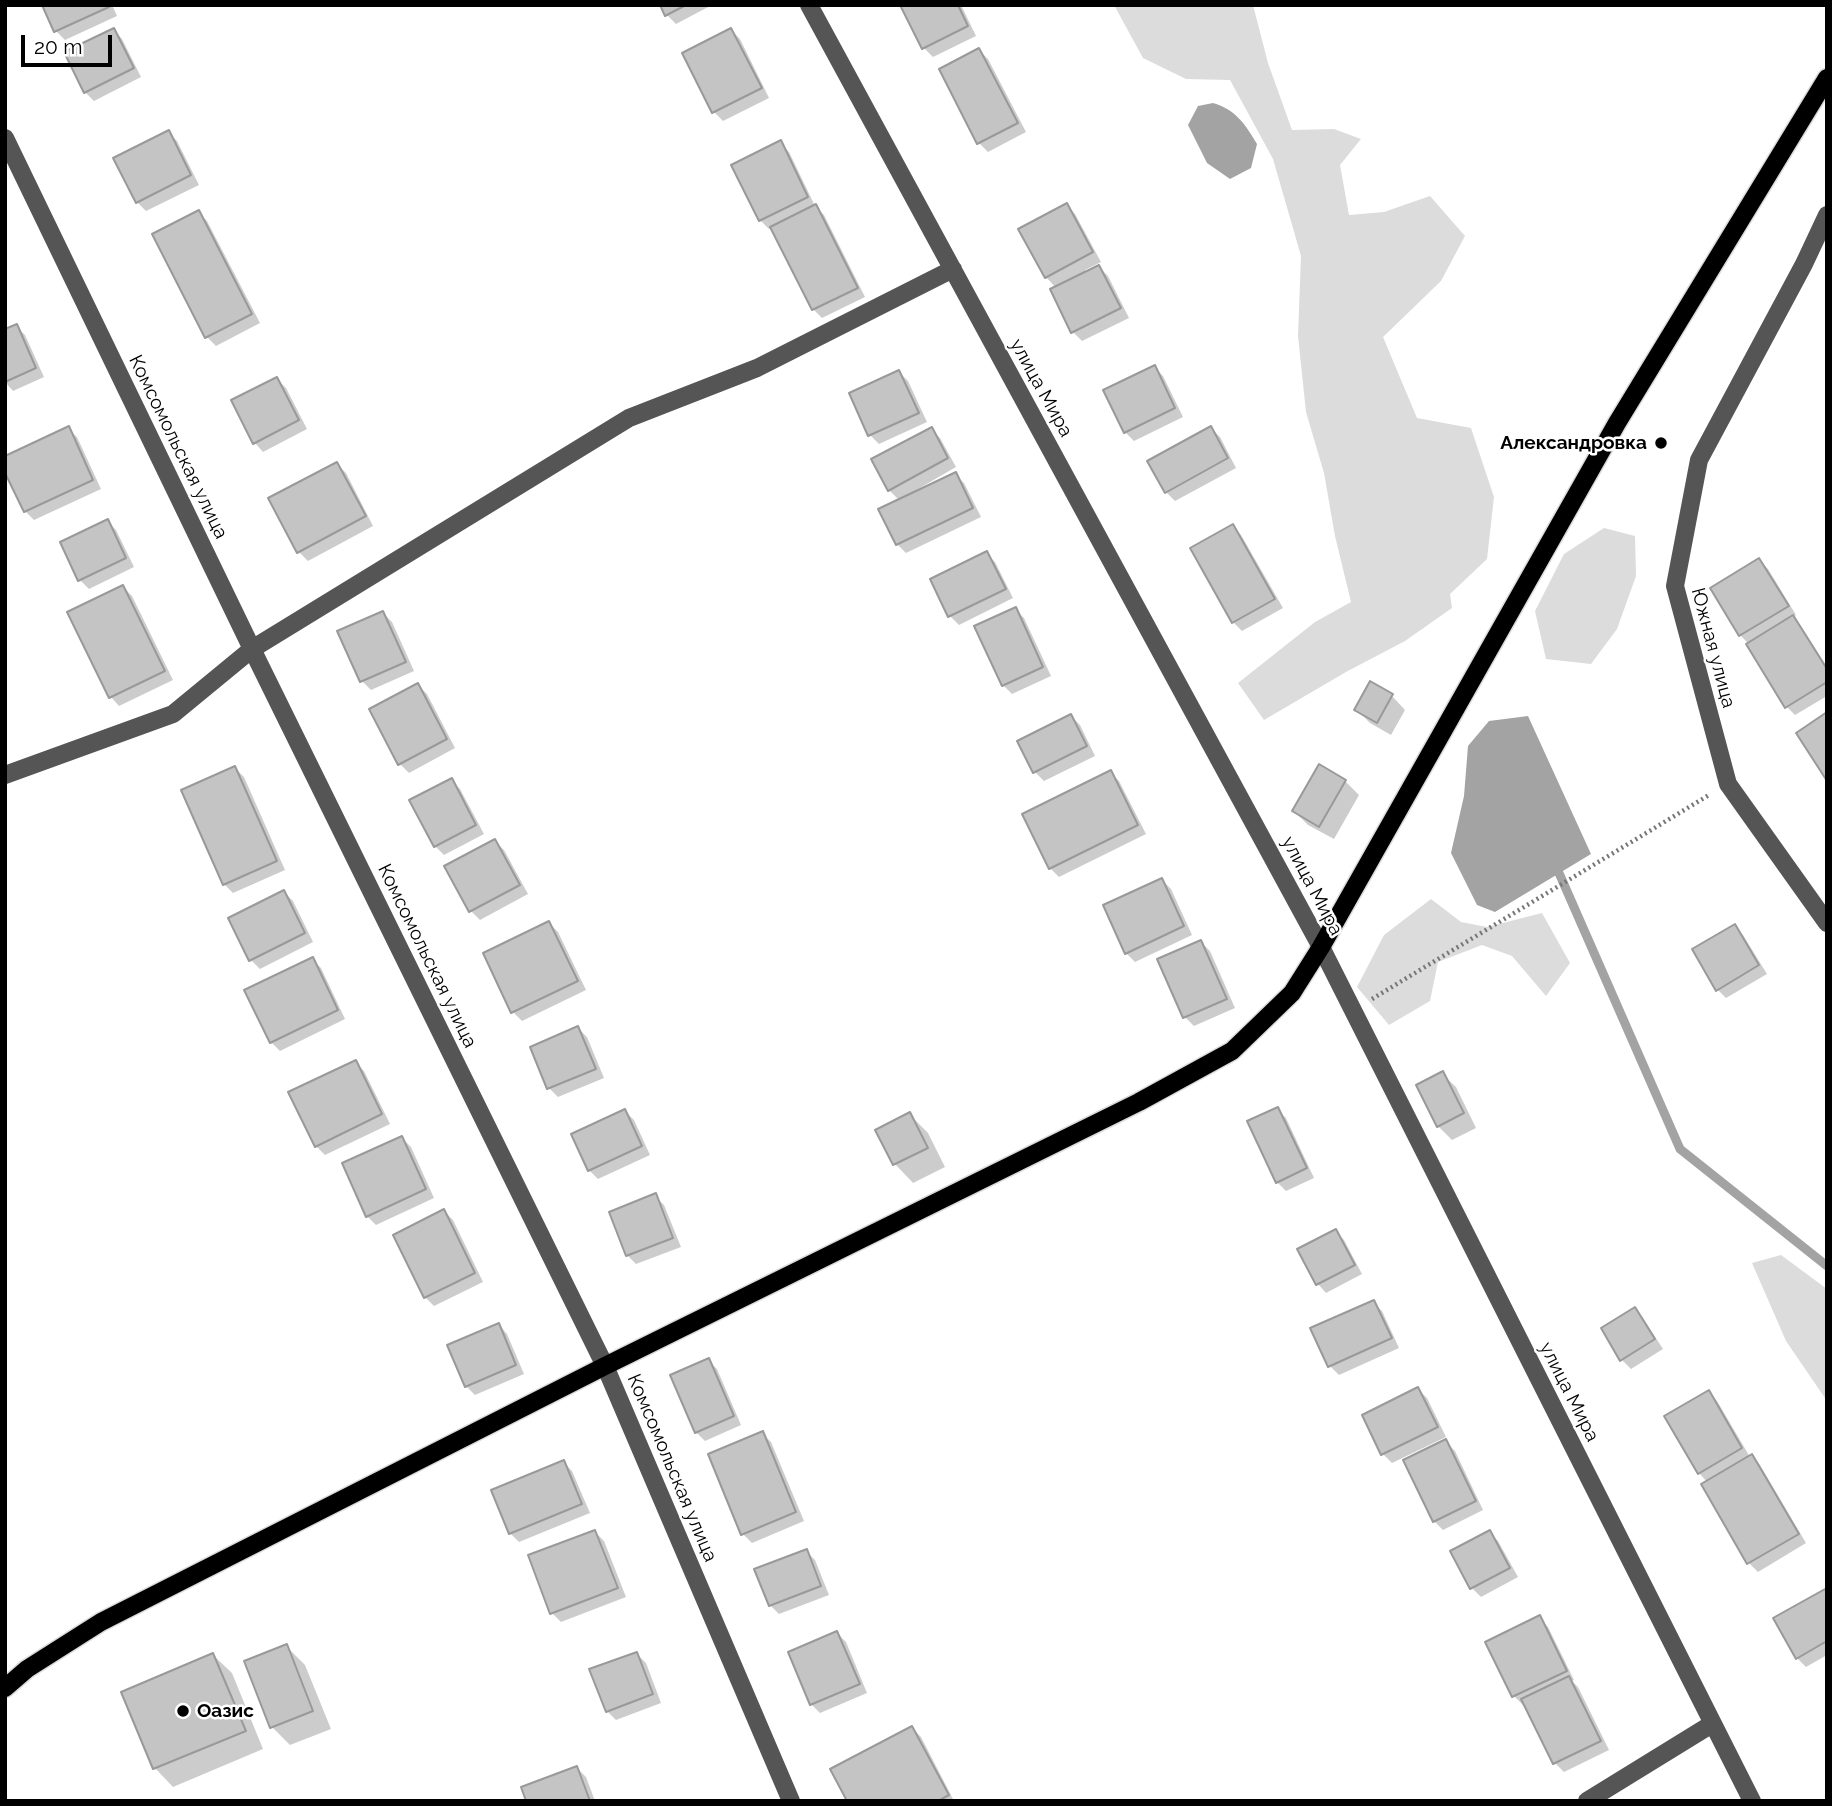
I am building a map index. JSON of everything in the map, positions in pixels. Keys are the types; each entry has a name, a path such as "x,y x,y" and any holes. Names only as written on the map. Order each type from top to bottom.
{"main road":[{"path":"5,1688 27,1669 101,1622 606,1366 1139,1102 1232,1051 1292,993 1321,947 1617,423 1827,78"}],"street":[{"name":"улица Мира","path":"809,5 1321,947 1752,1801"},
{"name":"Комсомольская улица","path":"5,138 252,649 606,1366 791,1801"},
{"name":"Южная улица","path":"1827,215 1804,264 1699,460 1675,586 1728,784 1827,923"},
{"path":"5,775 173,714 252,649 629,418 757,368 953,269"},
{"path":"1587,1801 1712,1724"}],"path":[{"path":"1354,1011 1728,784"}],"shaded area":[{"path":"1114,5 1253,5 1268,63 1292,130 1334,129 1361,139 1340,165 1349,215 1384,212 1430,196 1465,236 1441,281 1383,337 1417,418 1471,428 1494,497 1487,559 1450,594 1452,608 1405,641 1264,720 1238,683 1315,622 1351,602 1335,536 1324,473 1306,412 1298,336 1301,256 1273,159 1230,80 1186,79 1143,58"},
{"path":"1213,103 1228,109 1239,119 1257,144 1251,168 1230,179 1207,163 1188,125 1198,106"},
{"path":"1604,528 1635,536 1636,576 1617,629 1591,664 1546,659 1535,611 1564,554"},
{"path":"1528,716 1591,854 1495,912 1477,905 1451,853 1464,796 1468,746 1489,721"},
{"path":"1431,899 1461,922 1487,927 1542,913 1570,963 1546,996 1512,956 1482,945 1438,962 1430,1001 1389,1025 1357,987 1384,935"},
{"path":"1781,1255 1827,1289 1827,1401 1786,1341 1752,1263"}],"building":[{"path":"42,5 108,5 109,7 54,32"},
{"path":"660,5 686,5 665,16"},
{"path":"900,5 958,5 968,26 922,49"},
{"path":"114,28 134,68 84,93 64,52"},
{"path":"731,28 762,88 712,113 682,53"},
{"path":"979,48 1018,123 977,144 939,69"},
{"path":"169,130 191,175 136,203 113,158"},
{"path":"781,140 808,197 759,221 731,165"},
{"path":"1067,203 1093,252 1045,278 1018,229"},
{"path":"816,204 858,288 812,310 770,227"},
{"path":"199,210 252,314 205,338 152,234"},
{"path":"1099,265 1121,308 1071,333 1050,289"},
{"path":"17,324 36,368 5,382 5,329"},
{"path":"1155,365 1175,408 1124,433 1103,390"},
{"path":"899,370 919,413 868,436 849,393"},
{"path":"277,377 299,420 253,444 231,400"},
{"path":"69,426 93,480 24,512 5,473 5,456"},
{"path":"1211,426 1228,458 1165,493 1147,461"},
{"path":"932,427 948,458 888,491 871,459"},
{"path":"337,462 366,516 297,553 268,498"},
{"path":"956,472 973,508 896,545 878,509"},
{"path":"108,519 126,558 78,581 60,542"},
{"path":"1233,524 1275,599 1232,623 1190,548"},
{"path":"987,551 1006,589 948,617 930,579"},
{"path":"1759,558 1789,606 1739,636 1710,588"},
{"path":"123,585 165,671 109,698 67,612"},
{"path":"1016,607 1043,667 1002,686 974,626"},
{"path":"383,611 406,662 360,682 337,631"},
{"path":"1793,615 1827,669 1827,682 1785,708 1746,644"},
{"path":"1370,681 1393,694 1377,723 1354,710"},
{"path":"418,683 447,739 398,765 369,709"},
{"path":"1827,712 1827,781 1796,733"},
{"path":"1071,714 1087,746 1033,773 1017,741"},
{"path":"1319,764 1346,780 1319,827 1292,811"},
{"path":"235,766 277,861 223,885 181,790"},
{"path":"1111,770 1138,825 1049,869 1022,814"},
{"path":"452,778 476,825 434,847 409,800"},
{"path":"495,839 520,885 469,912 444,866"},
{"path":"1162,878 1184,926 1125,954 1103,905"},
{"path":"284,890 305,933 249,961 228,918"},
{"path":"549,921 578,981 511,1013 483,953"},
{"path":"1735,924 1759,965 1716,991 1692,949"},
{"path":"1201,940 1227,999 1183,1018 1157,959"},
{"path":"313,957 338,1010 270,1043 244,990"},
{"path":"578,1026 596,1069 547,1089 530,1047"},
{"path":"356,1060 382,1114 315,1147 288,1092"},
{"path":"1443,1071 1464,1113 1437,1127 1416,1085"},
{"path":"1278,1107 1307,1168 1276,1183 1247,1121"},
{"path":"625,1109 642,1146 588,1171 571,1134"},
{"path":"910,1112 928,1148 893,1165 875,1130"},
{"path":"402,1136 426,1189 366,1217 342,1163"},
{"path":"656,1193 673,1238 626,1256 609,1212"},
{"path":"444,1209 475,1273 424,1298 393,1235"},
{"path":"1336,1229 1355,1265 1316,1285 1297,1249"},
{"path":"1374,1300 1392,1338 1328,1367 1310,1328"},
{"path":"1635,1307 1655,1339 1620,1361 1601,1328"},
{"path":"499,1323 516,1365 465,1387 447,1345"},
{"path":"709,1358 734,1416 695,1433 670,1375"},
{"path":"1418,1387 1438,1427 1381,1455 1362,1415"},
{"path":"1709,1390 1742,1448 1698,1474 1664,1416"},
{"path":"763,1431 796,1512 741,1535 708,1454"},
{"path":"1446,1439 1476,1501 1433,1522 1403,1460"},
{"path":"1752,1454 1799,1534 1747,1564 1701,1484"},
{"path":"564,1460 582,1504 509,1534 491,1490"},
{"path":"595,1530 618,1588 550,1614 528,1555"},
{"path":"1490,1530 1510,1568 1470,1589 1450,1551"},
{"path":"807,1549 821,1586 769,1606 754,1569"},
{"path":"1825,1589 1827,1641 1796,1659 1773,1618"},
{"path":"1540,1615 1567,1671 1512,1697 1485,1642"},
{"path":"837,1631 860,1684 810,1705 788,1652"},
{"path":"287,1644 313,1711 270,1728 244,1661"},
{"path":"637,1652 653,1694 606,1712 589,1669"},
{"name":"Оазис","path":"213,1653 246,1731 153,1769 121,1692"},
{"path":"1569,1676 1601,1741 1553,1764 1521,1699"},
{"path":"912,1726 949,1795 938,1801 847,1801 830,1769"},
{"path":"577,1766 590,1801 526,1801 521,1787"}],"waterway":[{"path":"1559,873 1680,1149 1827,1266"}],"place":[{"name":"Александровка","path":"1661,443"},
{"name":"Оазис","path":"183,1711"}]}
